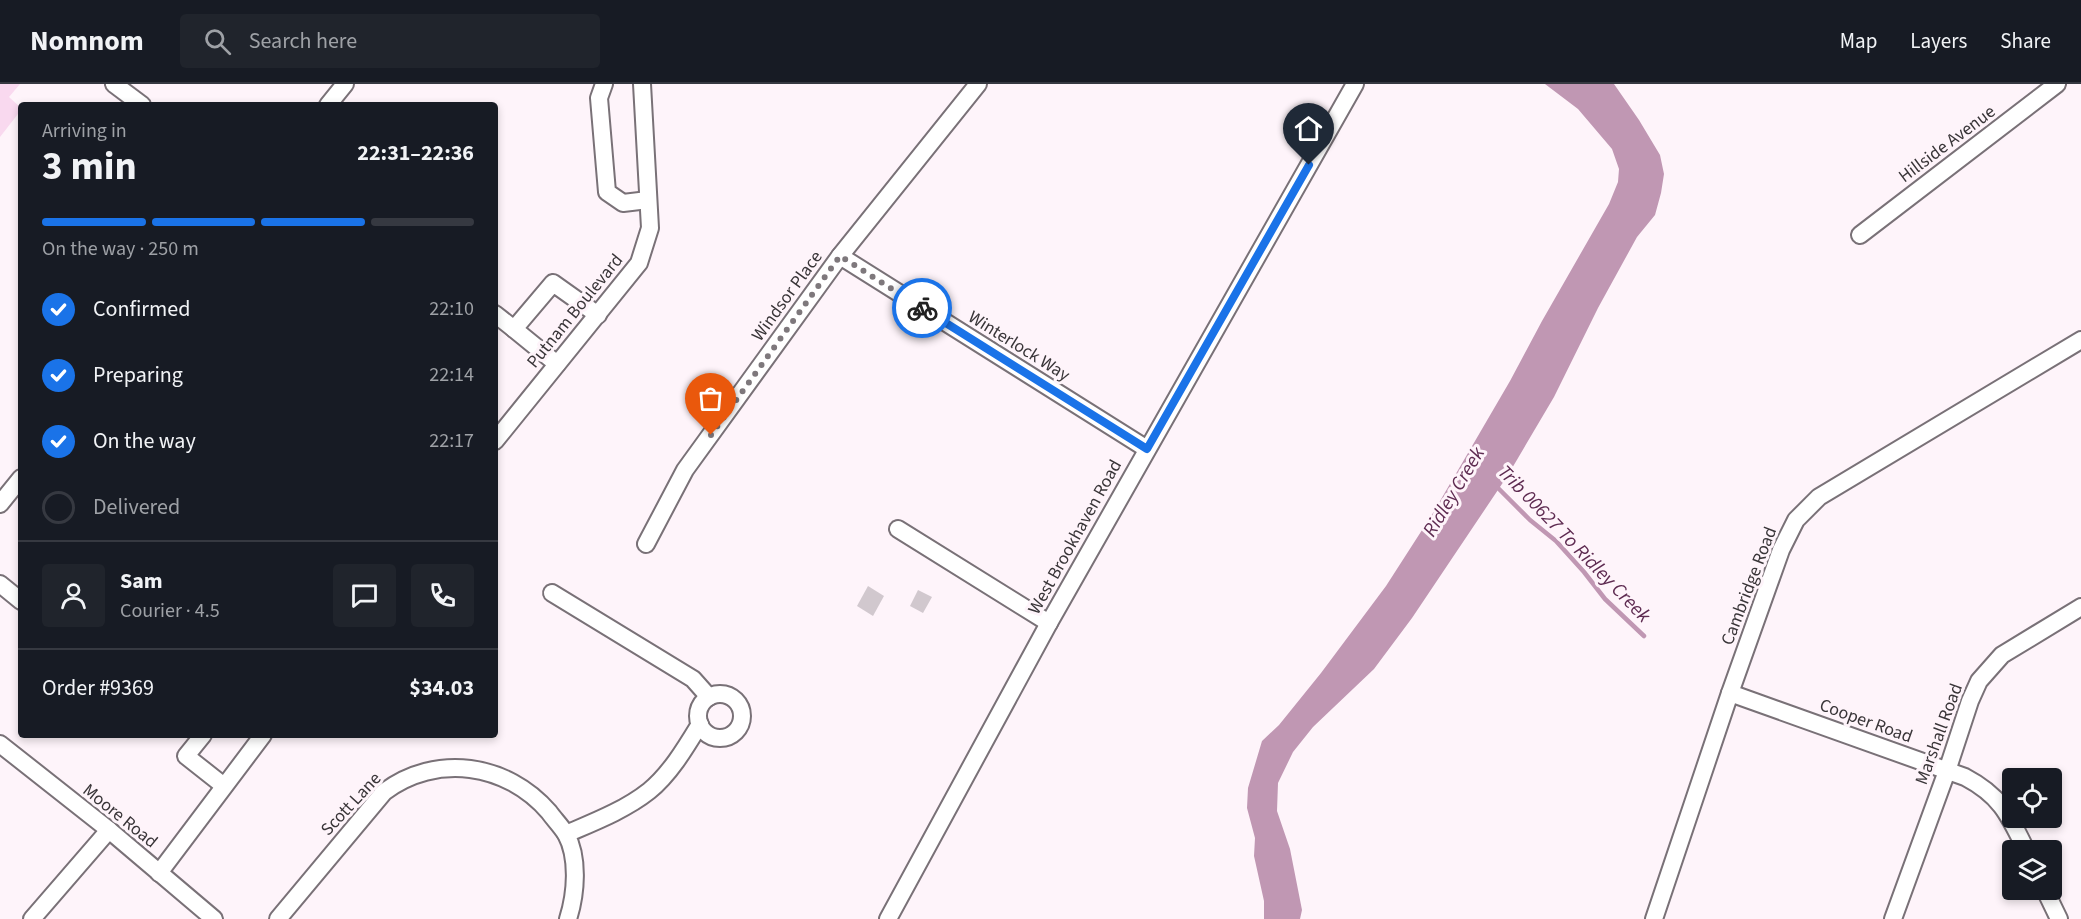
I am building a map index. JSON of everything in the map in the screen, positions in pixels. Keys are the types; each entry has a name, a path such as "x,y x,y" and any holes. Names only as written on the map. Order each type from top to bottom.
{"street":[{"path":"114,84 138,102"},
{"path":"330,102 345,84"},
{"path":"604,84 599,98 607,192 623,203 648,200"},
{"name":"Putnam Boulevard","path":"498,437 639,263 650,228 642,84"},
{"name":"Windsor Place","path":"646,544 685,471 840,256 978,84"},
{"name":"West Brookhaven Road","path":"888,919 1049,623 1355,84"},
{"name":"Hillside Avenue","path":"1860,235 2057,84"},
{"name":"Winterlock Way","path":"840,256 1147,449"},
{"path":"514,329 553,283 598,315"},
{"path":"498,316 557,364"},
{"name":"Cambridge Road","path":"1654,919 1730,693 1781,550 1796,520 1819,497 2081,340"},
{"path":"3,495 18,481"},
{"path":"898,529 1049,623"},
{"path":"0,584 18,599"},
{"path":"552,593 693,680 709,697"},
{"name":"Marshall Road","path":"1893,919 1979,681 2002,655 2081,607"},
{"name":"Cooper Road","path":"1730,693 1973,781 2004,807 2021,840"},
{"path":"720,694 734,698 741,709 741,723 733,734 718,737 704,731 700,724 699,709 709,697 720,694"},
{"path":"568,919 575,872 566,834 609,816 650,790 665,774 700,724"},
{"path":"201,738 186,756 224,786"},
{"path":"159,873 261,738"},
{"name":"Moore Road","path":"0,744 109,830 214,919"},
{"name":"Scott Lane","path":"278,919 384,792 396,783 424,772 441,768 468,768 508,779 532,795 566,834"},
{"path":"33,919 109,830"},
{"path":"2050,900 2059,919"}],"shaded area":[{"path":"0,84 20,84 9,97 18,105 18,114 0,137"}],"water":[{"name":"Ridley Creek","path":"1545,84 1614,84 1660,155 1664,174 1655,215 1637,237 1598,308 1554,397 1508,475 1412,618 1374,669 1313,727 1293,752 1278,783 1277,811 1290,849 1302,910 1300,919 1264,919 1264,901 1254,856 1255,838 1247,808 1248,788 1262,741 1279,725 1321,673 1386,586 1433,513 1609,204 1618,182 1619,169 1612,149 1578,109"}],"building":[{"path":"868,586 884,596 873,616 857,606"},
{"path":"918,590 932,597 923,613 910,606"}],"waterway":[{"name":"Trib 00627 To Ridley Creek","path":"1495,485 1530,520 1556,541 1605,599 1644,636"}],"way so far":[{"path":"711,435 840,256 922,308"}],"route":[{"path":"922,308 1147,449 1309,165"}]}
